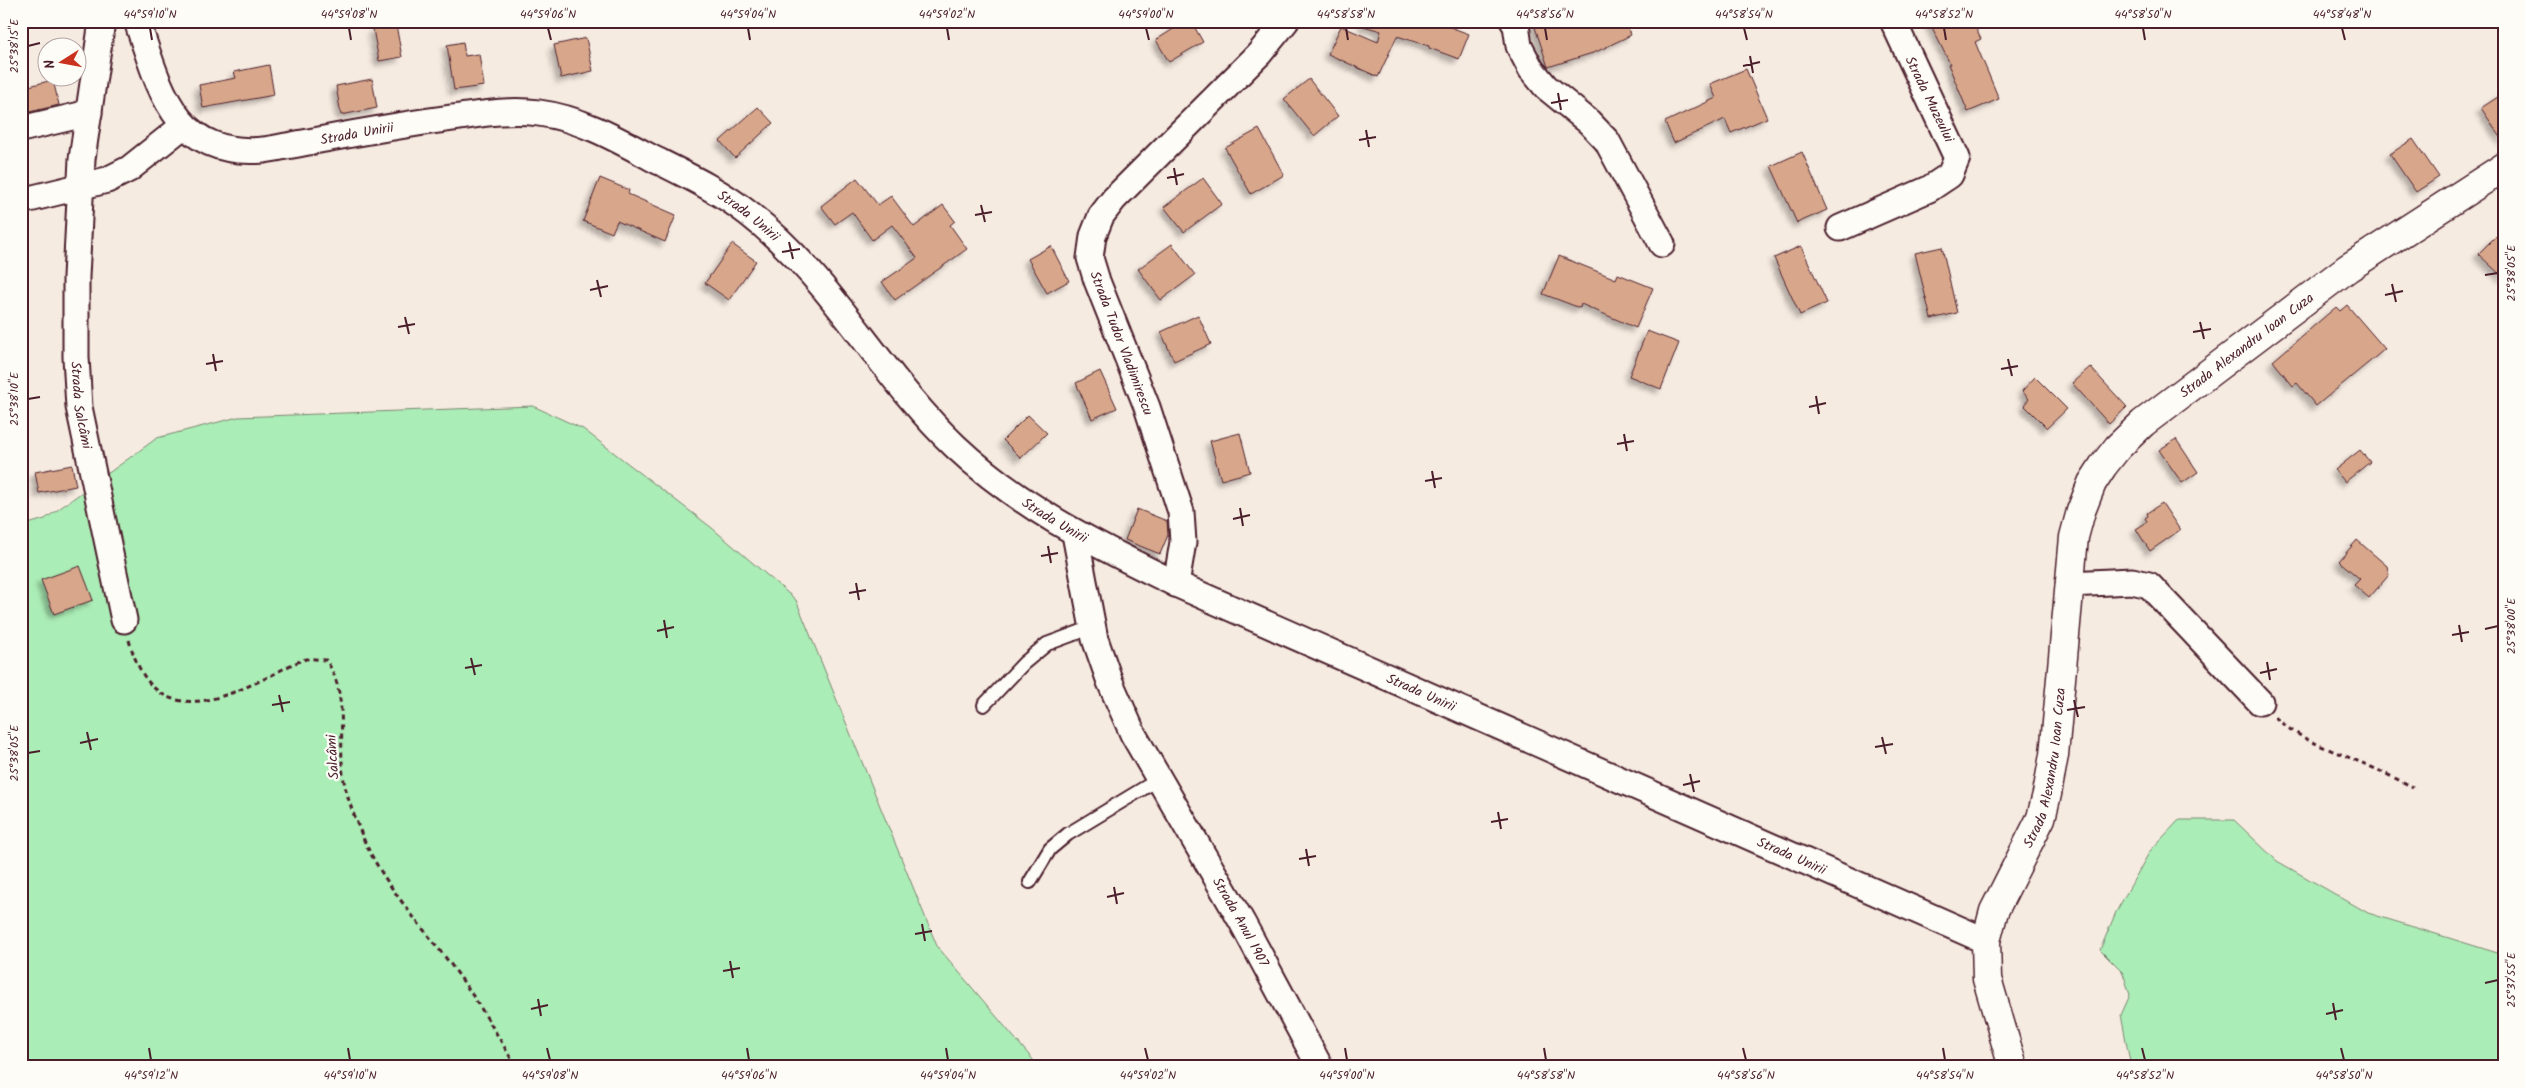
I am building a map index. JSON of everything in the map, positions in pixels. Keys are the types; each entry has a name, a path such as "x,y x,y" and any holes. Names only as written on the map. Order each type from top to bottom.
{"main road":[{"name":"Strada Alexandru Ioan Cuza","path":"1986,941 1994,912 2041,818 2047,794 2054,755 2074,537 2092,483 2118,447 2143,423 2348,268 2504,167"},
{"path":"1986,941 1987,979 2013,1067"}],"street":[{"name":"Strada Salcâmi","path":"102,21 81,188 76,339 78,407 124,620"},
{"name":"Strada Unirii","path":"137,21 159,89 183,126 196,136 219,148 242,152 420,122 504,111 539,113 595,128 720,192 751,215 783,243 817,280 922,412 955,445 991,478 1034,509 1075,534 1176,584 1986,941"},
{"name":"Strada Tudor Vladimirescu","path":"1176,584 1183,542 1181,512 1147,407 1097,282 1090,258 1093,236 1101,216 1114,198 1259,54 1286,21"},
{"path":"1513,21 1519,46 1531,70 1546,87 1589,122 1607,141 1662,244"},
{"name":"Strada Muzeului","path":"1840,228 1929,189 1950,175 1957,158 1893,21"},
{"path":"21,129 89,113"},
{"path":"21,201 108,180 130,169 183,126"},
{"name":"Strada Anul 1907","path":"1075,534 1093,627 1110,682 1133,734 1242,922 1320,1067"},
{"path":"2069,584 2132,581 2149,585 2260,702"}],"lane":[{"path":"984,704 1024,663 1047,644 1093,627"},
{"path":"1030,882 1050,849 1068,834 1159,779"}],"path":[{"name":"Salcâmi","path":"124,620 133,656 146,682 166,698 187,702 223,696 305,659 326,660 333,670 338,688 345,786 365,841 416,921 459,976 516,1067"},
{"path":"2260,702 2287,728 2304,739 2380,771 2413,788"}],"green space":[{"path":"533,406 583,429 712,528 796,600 937,946 1039,1067 21,1067 21,526 45,519 157,438 238,417"},
{"path":"2179,820 2234,820 2277,861 2368,913 2504,955 2504,1067 2131,1067 2121,1015 2130,995 2123,973 2100,950 2116,912 2150,851"}],"building":[{"path":"1186,21 1191,21 1203,42 1169,62 1156,40"},
{"path":"1364,21 1434,21 1469,34 1459,59 1429,48 1429,46 1397,36 1378,77 1328,54 1341,26 1378,42 1381,31 1363,26"},
{"path":"1533,21 1624,21 1631,35 1596,52 1548,67"},
{"path":"1929,21 1972,21 1981,39 1975,42 1999,99 1968,112 1948,64 1950,64"},
{"path":"396,25 402,57 379,61 373,29"},
{"path":"586,38 593,71 561,78 554,45"},
{"path":"463,42 465,56 479,54 484,86 454,90 447,45"},
{"path":"269,65 274,95 203,108 199,85 236,78 234,72"},
{"path":"1746,69 1767,118 1731,133 1725,119 1674,143 1665,122 1716,98 1710,84"},
{"path":"372,79 377,108 341,115 336,86"},
{"path":"1309,79 1338,116 1314,136 1284,99"},
{"path":"38,84 38,88 55,88 59,105 21,114 21,88"},
{"path":"2504,93 2504,142 2481,108"},
{"path":"758,107 773,123 735,158 720,141"},
{"path":"1259,129 1284,175 1251,194 1225,148"},
{"path":"2413,139 2439,177 2416,192 2390,154"},
{"path":"1802,152 1827,210 1797,223 1771,166"},
{"path":"600,178 629,190 628,194 676,215 665,242 617,221 612,233 583,221"},
{"path":"857,178 878,205 891,196 914,227 943,205 955,221 950,225 967,249 895,300 882,282 917,258 892,225 872,240 852,212 835,224 821,206"},
{"path":"1203,178 1222,204 1184,232 1164,207"},
{"path":"2495,237 2504,245 2504,278 2478,254"},
{"path":"732,244 756,261 729,300 705,283"},
{"path":"1172,244 1195,275 1161,300 1138,269"},
{"path":"1051,246 1069,281 1047,293 1028,259"},
{"path":"1801,246 1827,303 1800,315 1774,258"},
{"path":"1942,247 1957,313 1931,319 1915,253"},
{"path":"1559,256 1616,279 1618,274 1653,288 1636,328 1581,304 1580,308 1543,294"},
{"path":"2347,305 2385,349 2316,406 2297,383 2293,386 2273,361 2336,307 2340,311"},
{"path":"1198,315 1211,344 1174,361 1161,332"},
{"path":"1647,331 1679,343 1661,389 1629,376"},
{"path":"2090,367 2127,407 2109,424 2072,383"},
{"path":"1100,371 1117,408 1092,419 1076,383"},
{"path":"2035,377 2067,409 2047,428 2024,405 2029,399 2022,391"},
{"path":"1028,415 1047,433 1021,458 1003,440"},
{"path":"1240,433 1250,472 1221,480 1210,441"},
{"path":"2176,439 2198,472 2182,483 2159,450"},
{"path":"2360,450 2370,462 2345,482 2335,470"},
{"path":"72,465 76,486 39,493 35,472"},
{"path":"2162,503 2180,530 2150,551 2136,529 2147,522 2145,518 2148,516 2147,513"},
{"path":"1137,509 1167,521 1168,535 1160,554 1125,540"},
{"path":"2357,540 2387,566 2389,575 2369,598 2354,585 2360,579 2339,561"},
{"path":"80,566 93,600 54,614 41,580"}]}
